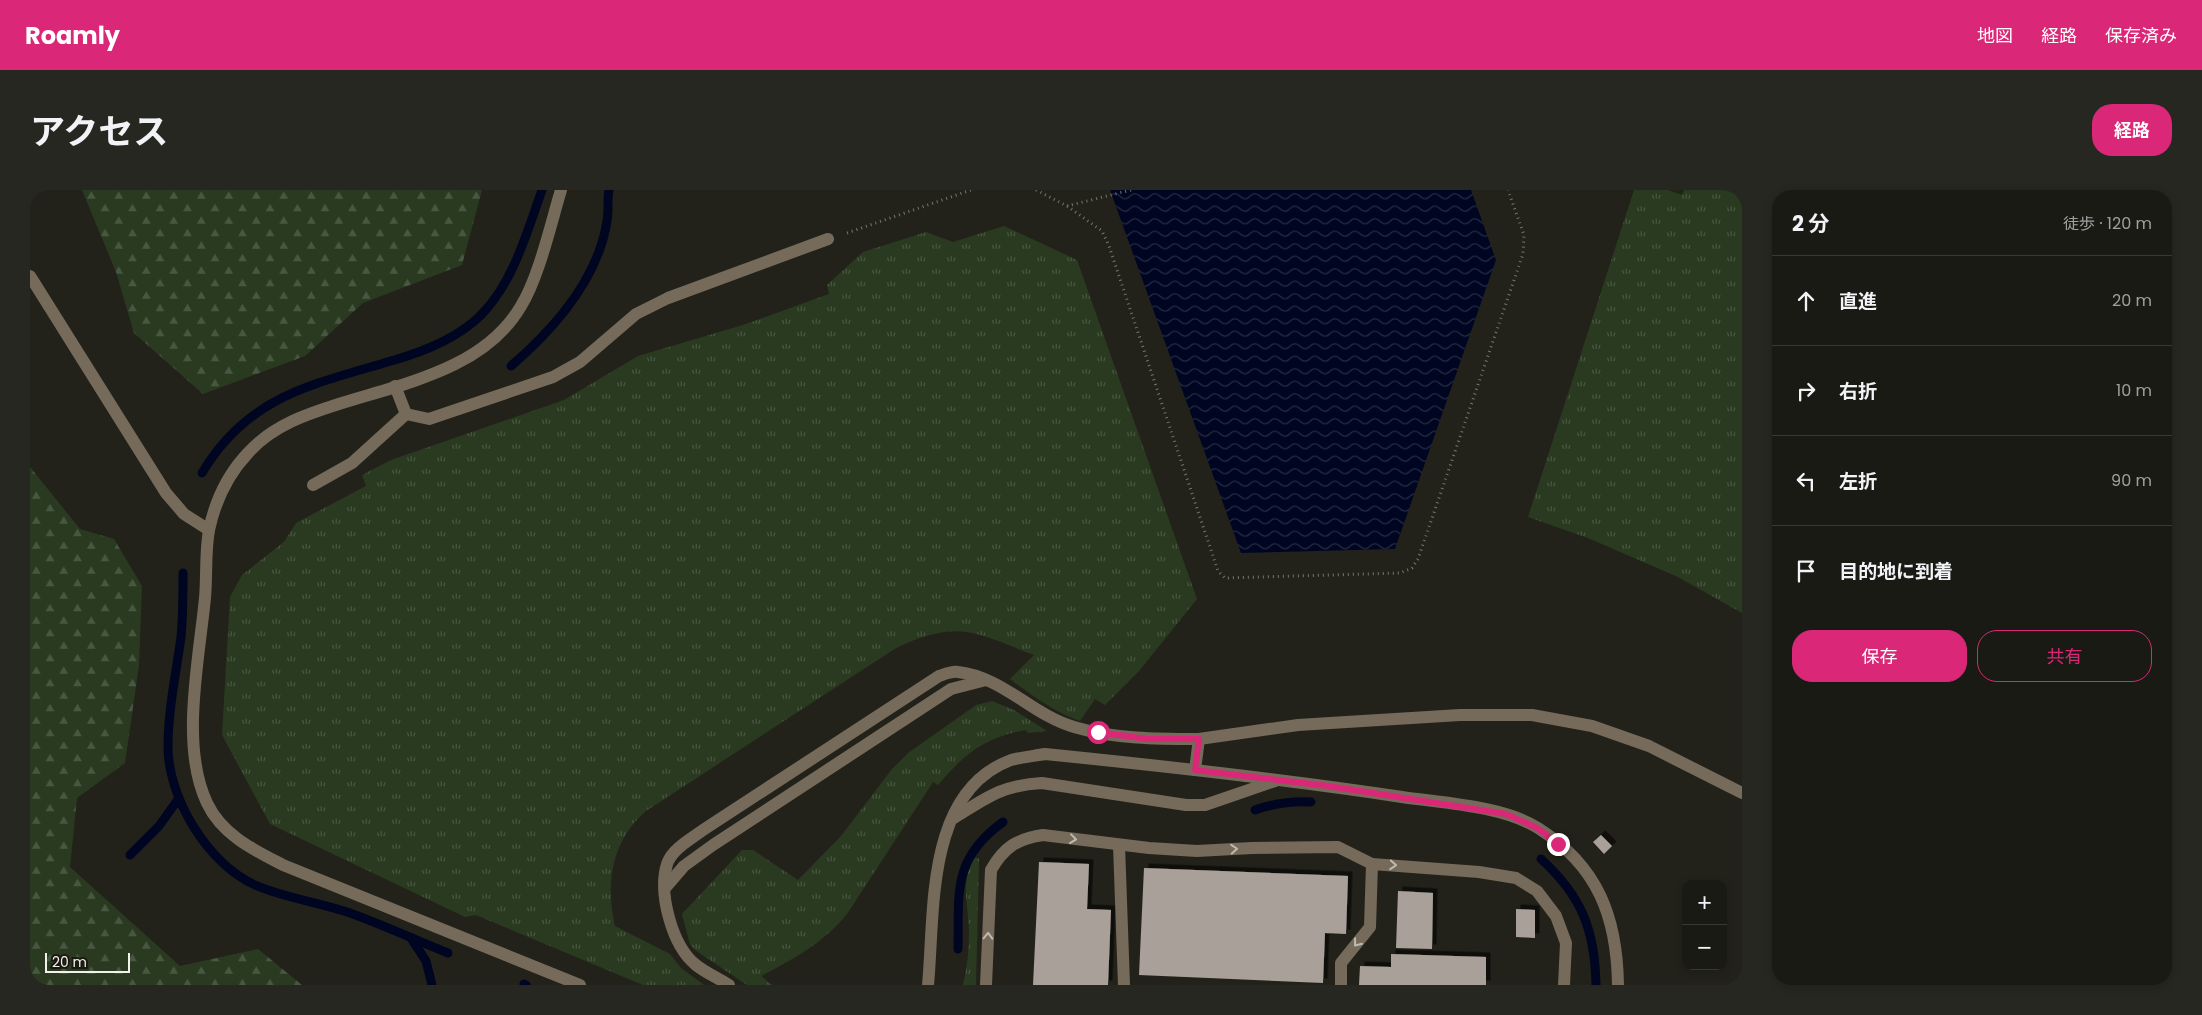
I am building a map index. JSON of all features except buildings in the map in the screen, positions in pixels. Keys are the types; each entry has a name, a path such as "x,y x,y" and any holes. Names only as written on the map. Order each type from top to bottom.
{"street":[{"path":"561,190 535,273 522,306 497,336 467,358 432,374 297,418 268,434 248,453 232,473 220,496 209,530 192,740 198,780 208,806 223,827 249,847 283,865 580,985"},
{"path":"406,414 429,419 553,377 580,362 636,314 668,298 828,239"},
{"path":"30,276 166,493 184,514 209,530"},
{"path":"395,386 406,414"},
{"path":"313,485 352,463 406,414"},
{"path":"729,985 696,964 684,952 670,922 665,888 667,864 679,848 890,706 939,676 956,672 987,680 1001,686 1052,718 1074,728 1147,739 1199,739 1298,725 1460,715 1532,715 1592,726 1649,746 1742,793"},
{"path":"665,888 684,866 713,845 900,721 951,689 987,680"},
{"path":"1195,770 1199,739"},
{"path":"928,985 936,870 943,841 952,820 969,790 986,774 1011,760 1045,754 1328,786 1506,814 1537,828 1582,866 1600,892 1612,924 1617,955 1618,985"},
{"path":"952,820 992,795 1019,784 1042,783 1186,806 1205,805 1277,780"},
{"path":"986,985 991,870 1000,855 1013,844 1028,837 1043,835 1119,845 1197,851 1338,847 1372,864 1479,872 1516,878 1537,890 1556,916 1566,943 1564,985"},
{"path":"1119,845 1124,985"},
{"path":"1341,985 1341,963 1370,927 1372,864"}],"path":[{"path":"828,239 971,190"},
{"path":"1036,190 1066,206 1102,232 1109,246 1218,571 1225,578 1400,573 1412,568 1418,559 1523,254 1524,235 1508,190"},
{"path":"1066,206 1131,190"}],"green space":[{"path":"82,190 482,190 462,265 363,303 305,356 203,394 134,333 116,272"},
{"path":"1634,190 1668,190 1682,195 1684,190 1742,190 1742,613 1678,577 1588,538 1528,517"},
{"path":"1004,226 1077,260 1197,599 1139,671 1105,705 1095,699 1080,721 1070,717 1044,703 1010,679 1034,655 996,640 966,632 951,631 935,634 896,648 646,811 625,835 614,863 611,878 611,894 615,926 670,954 681,968 704,985 643,985 476,915 465,917 270,824 222,735 230,597 242,575 284,542 296,523 366,486 362,475 391,460 564,400 638,356 743,325 829,294 827,285 863,252 926,232 953,242"},
{"path":"30,467 80,529 114,539 142,586 139,665 125,763 77,798 70,867 180,966 258,949 302,985 30,985"},
{"path":"992,701 1014,710 1047,731 1028,733 1026,730 987,742 966,756 938,785 933,782 847,914 828,934 807,950 761,976 772,985 747,985 695,950 690,944 682,914 742,850 753,850 798,880 841,836 892,769 908,753 976,705"},
{"path":"973,857 979,859 976,985 963,985 968,959 969,940 966,887"}],"water":[{"path":"1110,190 1471,190 1496,260 1395,549 1241,553"}],"waterway":[{"path":"202,473 220,447 240,426 261,410 284,397 334,378 427,349 450,338 472,323 481,315 502,288 525,240 542,190"},
{"path":"511,366 558,319 584,283 602,242 608,217 609,190"},
{"path":"183,573 181,637 171,706 168,747 170,767 183,808 207,846 222,862 238,875 255,885 350,913 448,953"},
{"path":"130,855 159,826 179,798"},
{"path":"1255,810 1283,803 1311,802"},
{"path":"958,949 959,894 967,863 975,849 986,836 1003,822"},
{"path":"1541,859 1567,887 1583,916 1593,948 1596,985"},
{"path":"411,938 426,961 432,985"}],"route":[{"path":"1098,732 1147,739 1199,739 1195,770 1328,786 1440,802 1506,814 1537,828 1558,844"}]}
